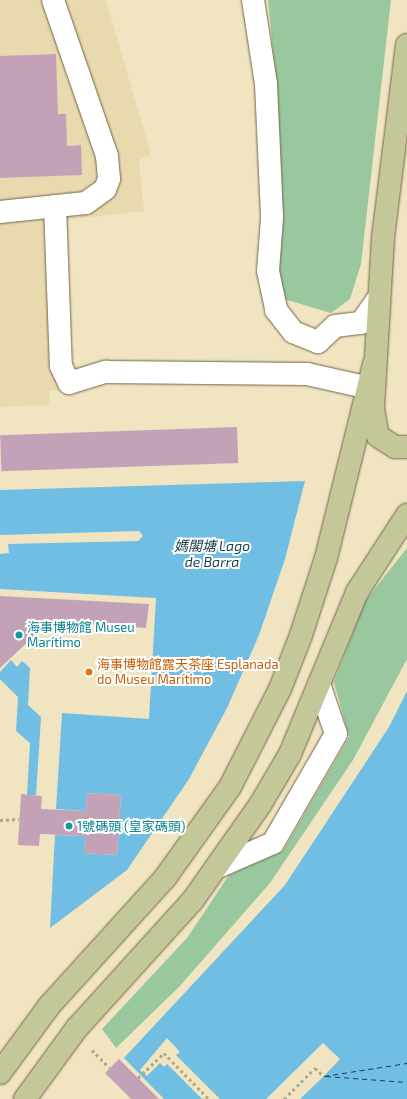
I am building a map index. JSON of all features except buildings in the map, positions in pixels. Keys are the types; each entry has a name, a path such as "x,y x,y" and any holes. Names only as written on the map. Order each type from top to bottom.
{"main road":[{"path":"407,45 378,300 373,409 378,436 390,444 407,447"},
{"path":"0,1073 50,1006 165,878 230,787 280,689 301,635 326,558 374,364"},
{"path":"25,1099 76,1028 154,945 218,867 290,754 357,592 407,515"}],"lane":[{"path":"0,212 86,203 96,198 105,190 110,168 52,0"},
{"path":"253,0 266,84 272,218 268,271 276,310 293,332 318,342 335,326 361,323 378,300"},
{"path":"55,206 61,366 69,383 106,372 307,374 369,388"},
{"path":"218,867 273,843 336,734 319,684"}],"path":[{"path":"0,820 19,819"},
{"path":"138,1078 164,1053 210,1099"},
{"path":"284,1099 315,1068 324,1076"}],"shaded area":[{"path":"0,0 106,0 151,155 139,160 144,211 66,220 68,391 50,390 49,405 0,407"}],"green space":[{"path":"268,0 391,0 361,264 350,299 331,313 284,299 276,273 282,221 278,100"},
{"path":"407,548 407,659 353,760 270,883 179,987 116,1048 102,1029 187,938 229,875 283,851 349,737 334,682 365,601"}],"water":[{"name":"媽閣塘 Lago de Barra","path":"305,481 285,559 259,635 227,708 189,779 127,870 50,928 55,835 85,836 84,853 117,855 121,795 87,793 86,811 56,809 62,713 149,719 156,598 0,589 0,554 9,553 8,544 138,541 143,536 139,531 0,535 0,490"},
{"path":"11,660 17,667 22,661 30,668 28,705 41,717 36,795 27,795 30,743 16,731 18,697 0,679 0,672"},
{"path":"407,691 407,1099 164,1099 124,1058 285,885 389,727"}],"pier":[{"path":"167,1038 180,1052 176,1055 220,1099 202,1099 167,1064 164,1067 160,1063 147,1076 140,1070"},
{"path":"323,1043 340,1059 324,1076 300,1099 266,1099"}],"ferry route":[{"path":"324,1076 407,1063"},
{"path":"326,1076 407,1082"}],"place":[{"name":"海事博物館 Museu Marítimo","path":"19,635"},
{"name":"海事博物館露天茶座 Esplanada do Museu Marítimo","path":"89,672"},
{"name":"1號碼頭 (皇家碼頭)","path":"69,826"}]}
